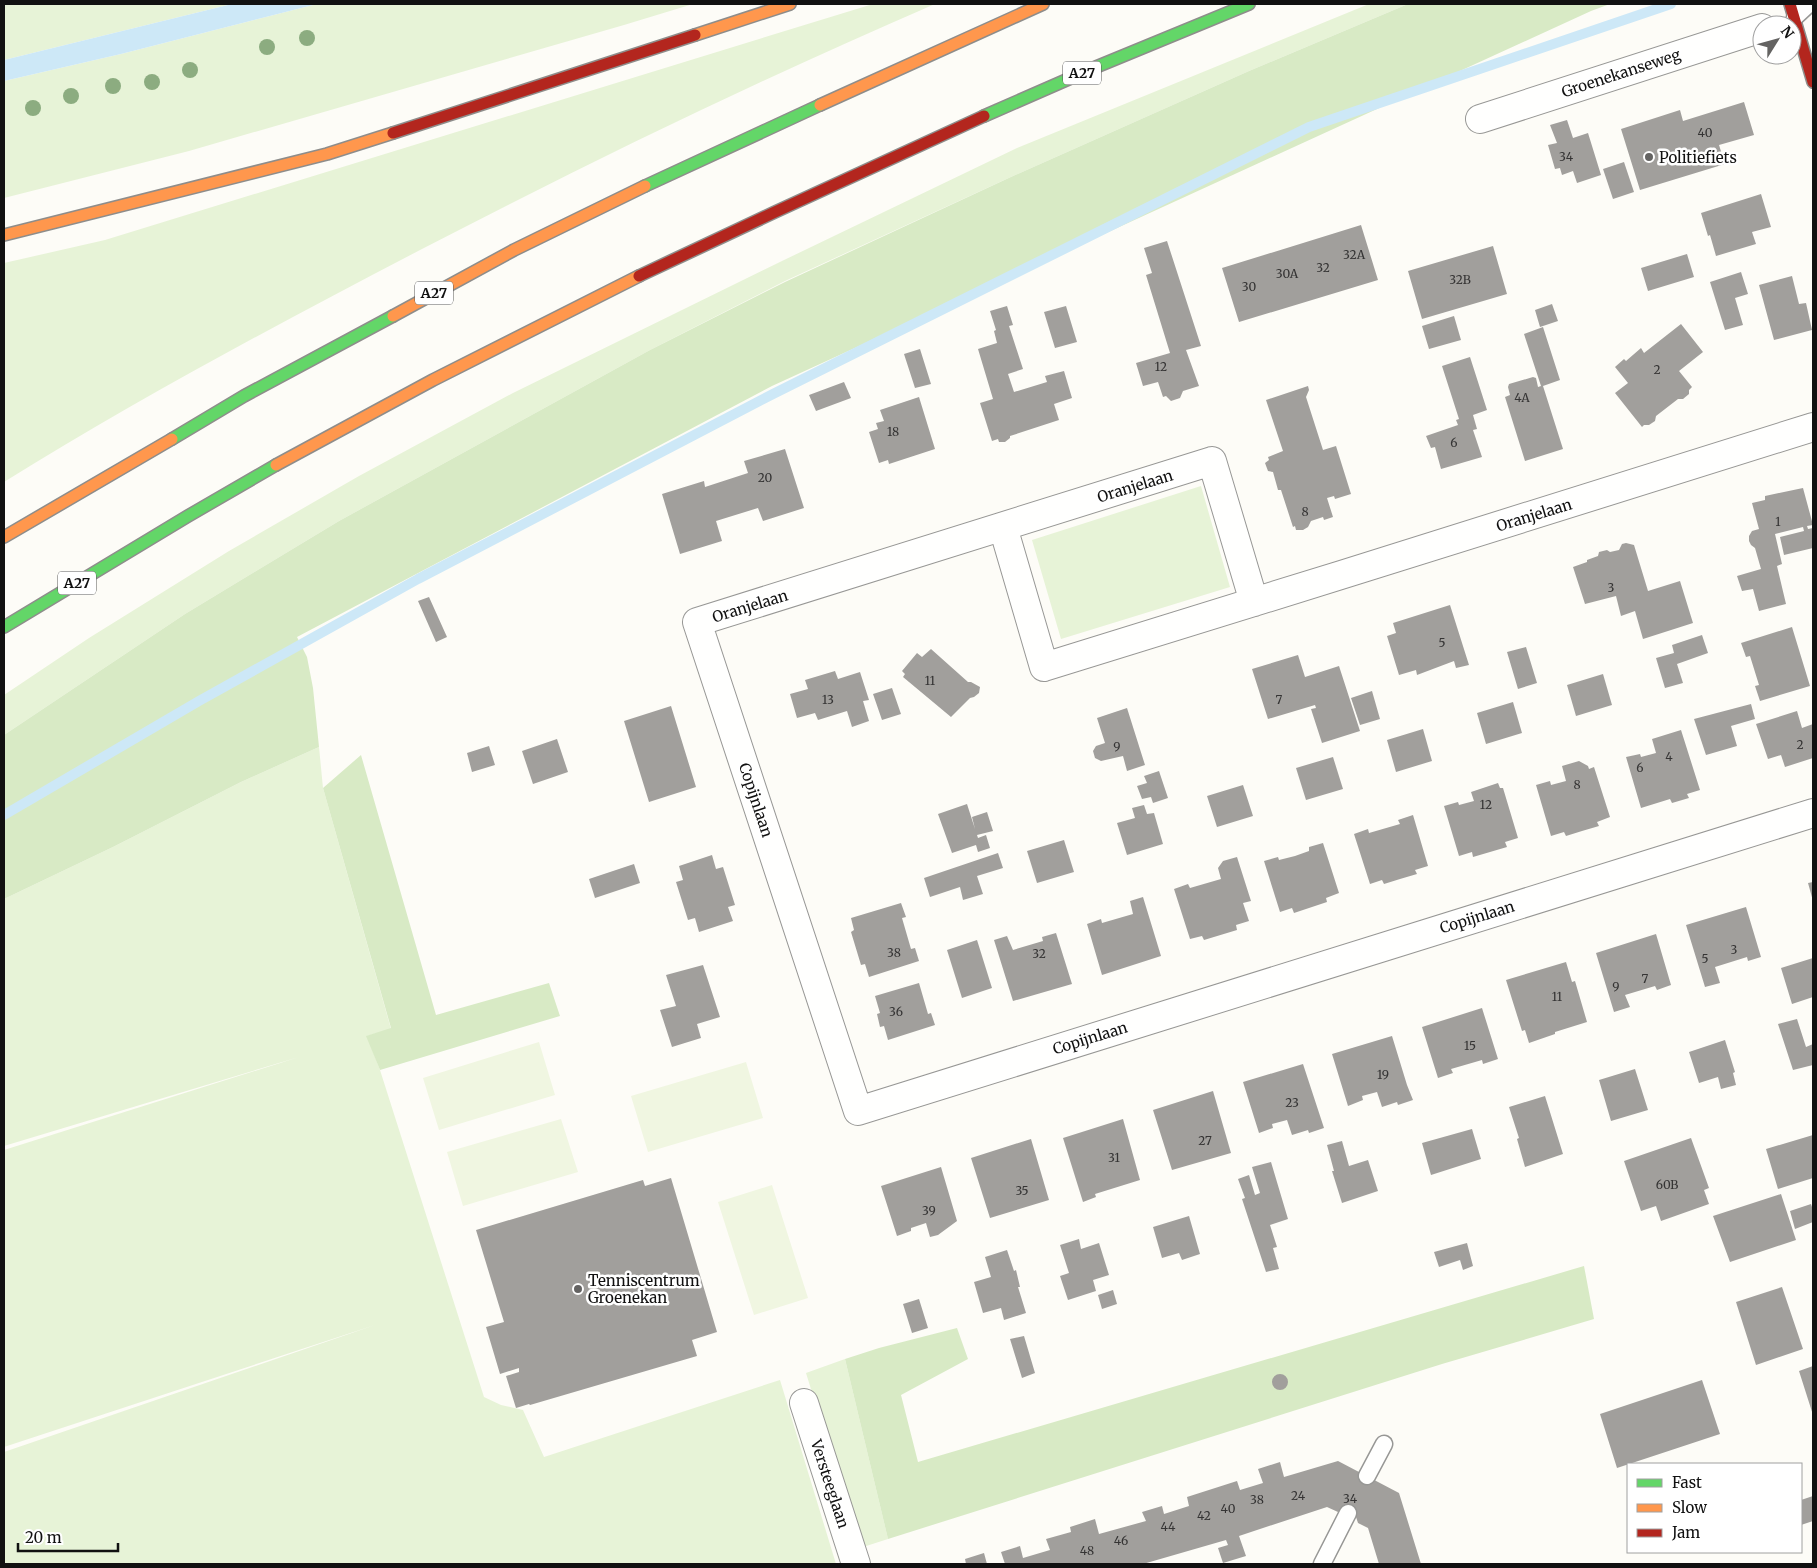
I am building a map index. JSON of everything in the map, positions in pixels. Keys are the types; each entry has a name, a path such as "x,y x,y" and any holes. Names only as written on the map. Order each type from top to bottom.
{"main road":[{"path":"4,235 327,154 790,4"},
{"name":"A27","path":"4,536 244,396 514,250 681,168 1043,4"},
{"name":"A27","path":"4,627 151,538 298,453 537,326 734,230 916,146 1152,42 1249,4"},
{"path":"1791,12 1813,82"}],"street":[{"name":"Groenekanseweg","path":"1480,119 1752,31"},
{"name":"Oranjelaan","path":"1002,527 1044,666 1813,426"},
{"name":"Oranjelaan","path":"697,622 1212,461 1254,602"},
{"name":"Copijnlaan","path":"697,622 858,1110 1813,814"},
{"name":"Versteeglaan","path":"804,1403 856,1564"}],"lane":[{"path":"1367,1476 1384,1444"},
{"path":"1322,1564 1348,1513"}],"green space":[{"path":"4,4 232,4 4,60"},
{"path":"317,4 693,4 189,151 4,198 4,81 121,54"},
{"path":"873,4 935,4 870,32 612,153 422,249 210,362 4,482 4,263 105,240"},
{"path":"1369,4 1408,4 1249,71 1013,176 785,281 650,350 339,521 185,614 4,735 4,695 89,638 229,551 359,476 513,393 1017,148"},
{"path":"1408,4 1610,4 1591,11 772,386 297,637 307,657 313,688 319,747 241,782 113,847 4,899 4,735 185,614 339,521 650,350 785,282 1013,176 1249,71"},
{"path":"1201,486 1230,587 1061,639 1032,540"},
{"path":"319,747 323,788 391,1029 367,1036 380,1070 484,1397 501,1405 523,1410 544,1457 780,1380 836,1564 4,1564 4,1452 375,1325 4,1447 4,1150 299,1057 4,1146 4,899 113,847 241,782"},
{"path":"361,755 436,1015 549,983 560,1016 380,1070 366,1036 391,1028 323,788"},
{"path":"539,1042 555,1095 439,1130 423,1078"},
{"path":"746,1062 763,1118 648,1152 631,1096"},
{"path":"561,1119 578,1172 463,1206 447,1152"},
{"path":"772,1185 808,1298 754,1315 718,1202"},
{"path":"1584,1266 1594,1319 1442,1364 888,1539 845,1359 879,1348 957,1328 968,1359 901,1395 918,1462"},
{"path":"845,1359 888,1539 860,1548 806,1373"}],"water":[{"path":"232,4 317,4 121,54 4,81 4,60"}],"building":[{"path":"1744,102 1754,135 1719,145 1725,164 1640,190 1621,129 1680,110 1683,121"},
{"path":"1567,120 1573,138 1588,133 1601,175 1577,183 1573,171 1562,175 1560,168 1555,169 1548,145 1557,143 1550,125"},
{"path":"1624,162 1634,192 1613,199 1603,169"},
{"path":"1761,194 1771,227 1752,232 1756,244 1716,256 1701,213"},
{"path":"1361,225 1378,280 1239,322 1222,268"},
{"path":"1167,241 1201,346 1186,350 1199,386 1183,391 1180,398 1171,401 1166,396 1163,397 1158,382 1143,386 1136,363 1170,353 1146,275 1152,273 1144,248"},
{"path":"1493,246 1507,294 1422,319 1408,271"},
{"path":"1687,254 1694,277 1648,291 1641,268"},
{"path":"1741,272 1748,294 1735,298 1743,325 1725,330 1710,282"},
{"path":"1792,276 1799,304 1806,303 1812,330 1774,340 1759,285"},
{"path":"1552,304 1558,321 1540,327 1535,310"},
{"path":"1007,306 1013,325 1009,326 1023,369 1008,374 1014,392 1047,382 1045,376 1064,371 1072,398 1054,404 1059,420 1010,436 1005,442 999,442 998,439 992,441 980,403 993,399 978,349 997,343 994,331 996,330 990,311"},
{"path":"1066,306 1077,342 1055,348 1044,312"},
{"path":"1454,316 1461,340 1429,349 1422,326"},
{"path":"1681,324 1703,352 1679,371 1692,387 1689,390 1689,394 1683,399 1678,399 1656,416 1655,421 1642,427 1615,393 1628,383 1615,367 1624,359 1626,361 1641,348 1644,353"},
{"path":"1543,327 1560,380 1543,386 1563,449 1525,461 1505,397 1510,395 1509,384 1533,377 1536,378 1538,387 1541,386 1524,334"},
{"path":"920,349 931,384 915,388 904,354"},
{"path":"1470,357 1487,410 1473,415 1477,429 1473,430 1482,457 1441,469 1435,447 1431,448 1426,436 1458,425 1456,420 1459,419 1442,366"},
{"path":"844,382 851,398 816,411 809,395"},
{"path":"1308,386 1309,390 1306,397 1323,450 1336,446 1351,494 1335,499 1334,496 1327,498 1333,517 1324,520 1323,517 1311,521 1308,527 1303,530 1296,530 1295,526 1293,527 1281,490 1278,490 1273,472 1268,471 1265,463 1269,460 1268,457 1283,451 1266,400"},
{"path":"919,397 935,449 889,464 888,460 879,463 869,432 878,429 876,423 884,421 880,410"},
{"path":"785,449 804,508 763,521 758,508 716,521 722,541 680,554 662,494 704,481 705,487 748,473 744,461"},
{"path":"1803,488 1813,525 1807,526 1808,529 1813,528 1813,548 1784,555 1780,537 1804,531 1803,527 1775,534 1782,564 1777,566 1786,604 1759,611 1753,589 1742,591 1737,576 1761,569 1755,548 1749,541 1752,531 1759,529 1752,503 1765,500 1765,496"},
{"path":"1622,544 1634,545 1648,591 1680,581 1693,623 1643,639 1635,611 1621,616 1616,596 1585,604 1573,567 1598,556 1599,552 1619,550"},
{"path":"429,597 447,637 436,642 418,601"},
{"path":"1450,605 1469,665 1456,668 1454,661 1417,675 1416,670 1399,675 1387,636 1396,633 1393,623"},
{"path":"1792,627 1810,686 1760,701 1755,686 1759,685 1750,656 1746,657 1741,643"},
{"path":"1702,635 1708,653 1677,664 1683,683 1665,688 1656,658 1674,653 1672,645"},
{"path":"1526,647 1537,683 1518,689 1507,652"},
{"path":"931,649 968,682 980,687 979,693 970,698 951,717 903,677 905,674 902,671 917,653 922,657"},
{"path":"1298,655 1305,677 1339,666 1360,731 1322,743 1311,709 1316,708 1315,705 1268,719 1252,669"},
{"path":"835,671 838,679 860,672 869,700 863,701 869,721 852,727 847,711 818,720 815,713 797,718 790,694 808,689 805,680"},
{"path":"1603,674 1612,705 1576,716 1567,685"},
{"path":"892,688 901,714 882,720 873,694"},
{"path":"1372,691 1380,719 1360,725 1351,698"},
{"path":"1513,702 1522,733 1486,744 1477,713"},
{"path":"1751,704 1755,719 1731,726 1737,746 1706,755 1694,719"},
{"path":"671,706 696,787 649,802 624,721"},
{"path":"1127,708 1145,765 1127,771 1123,756 1101,761 1095,758 1093,751 1096,746 1105,743 1097,718"},
{"path":"1797,711 1802,728 1813,724 1813,758 1785,767 1781,755 1768,759 1756,724"},
{"path":"1423,729 1432,761 1396,772 1387,740"},
{"path":"1681,730 1700,790 1687,794 1689,798 1672,803 1670,799 1641,808 1626,757 1640,754 1641,757 1656,753 1652,739"},
{"path":"557,739 568,772 533,784 522,751"},
{"path":"489,746 495,765 472,772 467,753"},
{"path":"1333,757 1343,789 1306,800 1296,768"},
{"path":"1579,761 1588,766 1589,769 1594,767 1610,817 1597,822 1599,826 1566,836 1564,832 1551,836 1536,785 1550,781 1551,785 1566,781 1562,766"},
{"path":"1159,771 1168,798 1153,803 1151,797 1142,799 1137,786 1147,783 1144,776"},
{"path":"1498,783 1500,788 1503,788 1518,838 1505,842 1507,847 1473,857 1472,852 1459,856 1444,806 1458,802 1459,805 1474,801 1471,792"},
{"path":"1243,785 1253,816 1217,827 1207,796"},
{"path":"967,804 975,829 972,817 987,812 993,831 977,835 978,838 986,835 990,848 978,852 976,845 952,853 938,814"},
{"path":"1144,805 1147,814 1154,813 1163,844 1127,855 1117,823 1135,818 1132,808"},
{"path":"1413,815 1428,866 1415,870 1417,874 1384,884 1382,880 1370,884 1354,834 1368,829 1369,833 1400,824 1398,820"},
{"path":"1064,840 1074,872 1037,883 1027,851"},
{"path":"1323,843 1339,893 1326,898 1327,902 1294,913 1292,908 1280,912 1264,861 1278,857 1279,860 1295,856 1309,851 1309,847"},
{"path":"998,853 1003,868 977,876 983,894 963,900 960,887 930,897 924,878"},
{"path":"712,855 716,869 723,867 735,905 728,907 733,921 699,932 695,918 688,920 676,882 683,880 679,866"},
{"path":"1237,857 1251,901 1243,903 1249,921 1236,925 1237,930 1204,940 1202,936 1190,939 1174,889 1188,884 1190,888 1221,879 1218,868 1223,861"},
{"path":"634,864 640,883 595,898 589,879"},
{"path":"1813,882 1813,901 1808,883"},
{"path":"1143,897 1161,956 1102,975 1087,924 1101,919 1102,923 1133,914 1130,901"},
{"path":"901,903 906,917 902,918 911,949 915,948 919,961 869,977 865,964 861,965 851,932 854,930 851,918"},
{"path":"1746,907 1761,957 1748,961 1747,957 1715,967 1720,983 1705,987 1686,925"},
{"path":"1056,933 1072,984 1013,1001 994,940 1007,936 1013,950 1043,941 1042,937"},
{"path":"1656,934 1671,985 1657,990 1655,986 1625,995 1630,1007 1614,1012 1596,953"},
{"path":"977,940 992,988 962,998 947,950"},
{"path":"1813,958 1813,997 1792,1004 1781,968"},
{"path":"1566,962 1572,982 1575,981 1587,1022 1529,1043 1525,1030 1522,1031 1506,980"},
{"path":"703,965 720,1017 697,1024 701,1038 672,1047 660,1010 676,1006 666,975"},
{"path":"919,983 928,1014 931,1013 935,1025 888,1040 884,1026 880,1027 877,1014 880,1013 875,996"},
{"path":"1482,1008 1498,1059 1483,1064 1482,1060 1451,1069 1453,1073 1438,1078 1422,1027"},
{"path":"1797,1019 1806,1047 1813,1044 1813,1065 1793,1070 1778,1024"},
{"path":"1392,1036 1413,1100 1398,1105 1397,1102 1382,1107 1377,1092 1362,1096 1363,1100 1348,1106 1332,1054"},
{"path":"1725,1040 1735,1072 1733,1073 1736,1085 1721,1089 1718,1077 1699,1083 1689,1052"},
{"path":"1303,1064 1324,1128 1309,1133 1308,1130 1292,1135 1287,1120 1272,1124 1273,1128 1259,1133 1243,1082"},
{"path":"1635,1069 1648,1110 1611,1121 1599,1080"},
{"path":"1213,1091 1231,1153 1172,1170 1153,1110"},
{"path":"1545,1096 1563,1154 1525,1167 1517,1139 1519,1138 1509,1107"},
{"path":"1123,1119 1140,1180 1095,1194 1096,1197 1083,1202 1063,1138"},
{"path":"1472,1129 1481,1159 1431,1175 1422,1143"},
{"path":"1813,1135 1813,1178 1778,1189 1766,1149"},
{"path":"1691,1138 1709,1188 1704,1190 1709,1204 1661,1221 1656,1206 1641,1211 1624,1161"},
{"path":"1031,1139 1049,1200 990,1218 971,1158"},
{"path":"1342,1141 1349,1166 1368,1160 1378,1191 1342,1203 1332,1171 1334,1171 1327,1145"},
{"path":"1271,1162 1288,1219 1270,1225 1277,1247 1273,1248 1279,1269 1266,1272 1242,1199 1245,1198 1238,1179 1249,1175 1255,1195 1260,1193 1252,1167"},
{"path":"941,1167 957,1221 938,1235 930,1237 926,1223 911,1228 911,1231 897,1236 881,1186"},
{"path":"671,1178 717,1332 692,1340 697,1356 516,1408 506,1376 519,1372 519,1368 500,1374 486,1327 504,1322 476,1230 643,1180 645,1186"},
{"path":"1781,1194 1796,1240 1730,1262 1713,1216"},
{"path":"1811,1204 1813,1222 1795,1229 1790,1211"},
{"path":"1189,1216 1200,1254 1182,1260 1179,1253 1162,1258 1153,1227"},
{"path":"1079,1239 1081,1249 1099,1243 1109,1275 1093,1280 1096,1291 1068,1300 1060,1276 1069,1273 1060,1245"},
{"path":"1467,1243 1473,1266 1463,1270 1460,1260 1439,1267 1434,1252"},
{"path":"1007,1250 1014,1271 1016,1270 1020,1287 1018,1287 1026,1313 1004,1320 1001,1308 983,1313 974,1282 991,1277 985,1257"},
{"path":"1782,1287 1803,1349 1756,1365 1736,1302"},
{"path":"1113,1290 1117,1304 1102,1309 1098,1295"},
{"path":"919,1299 928,1328 912,1333 903,1304"},
{"path":"1024,1336 1035,1373 1022,1378 1010,1339"},
{"path":"1813,1366 1813,1415 1799,1371"},
{"path":"1277,1374 1283,1374 1288,1379 1286,1388 1277,1390 1272,1385 1272,1379"},
{"path":"1702,1380 1720,1434 1632,1463 1627,1463 1627,1465 1617,1468 1600,1414"},
{"path":"1338,1461 1399,1493 1421,1564 1379,1564 1368,1528 1358,1523 1356,1517 1343,1510 1338,1512 1327,1507 1239,1536 1246,1556 1223,1563 1218,1548 1228,1545 1226,1540 1143,1564 1005,1564 1001,1552 1020,1546 1023,1558 1050,1550 1046,1539 1071,1532 1070,1527 1095,1519 1099,1534 1146,1521 1142,1512 1162,1506 1164,1514 1189,1506 1187,1497 1237,1481 1240,1490 1263,1483 1258,1469 1280,1462 1284,1477"},
{"path":"1813,1496 1813,1521 1802,1525 1802,1500"},
{"path":"984,1553 987,1564 966,1564 965,1559"}],"waterway":[{"path":"4,815 199,701 418,579 773,394 1309,127 1671,4"}],"traffic: fast":[{"path":"984,116 1096,67 1249,4"},
{"path":"645,186 820,105"},
{"path":"172,439 244,396 393,316"},
{"path":"4,627 276,465"}],"traffic: slow":[{"path":"695,35 790,4"},
{"path":"820,105 1043,4"},
{"path":"4,235 327,154 393,133"},
{"path":"393,316 514,250 645,186"},
{"path":"276,465 433,380 639,276"},
{"path":"4,537 172,439"}],"traffic: jam":[{"path":"1790,4 1813,82"},
{"path":"393,133 695,35"},
{"path":"639,276 984,116"}],"place":[{"name":"Politiefiets","path":"1649,157"},
{"name":"Tenniscentrum Groenekan","path":"578,1289"}]}
